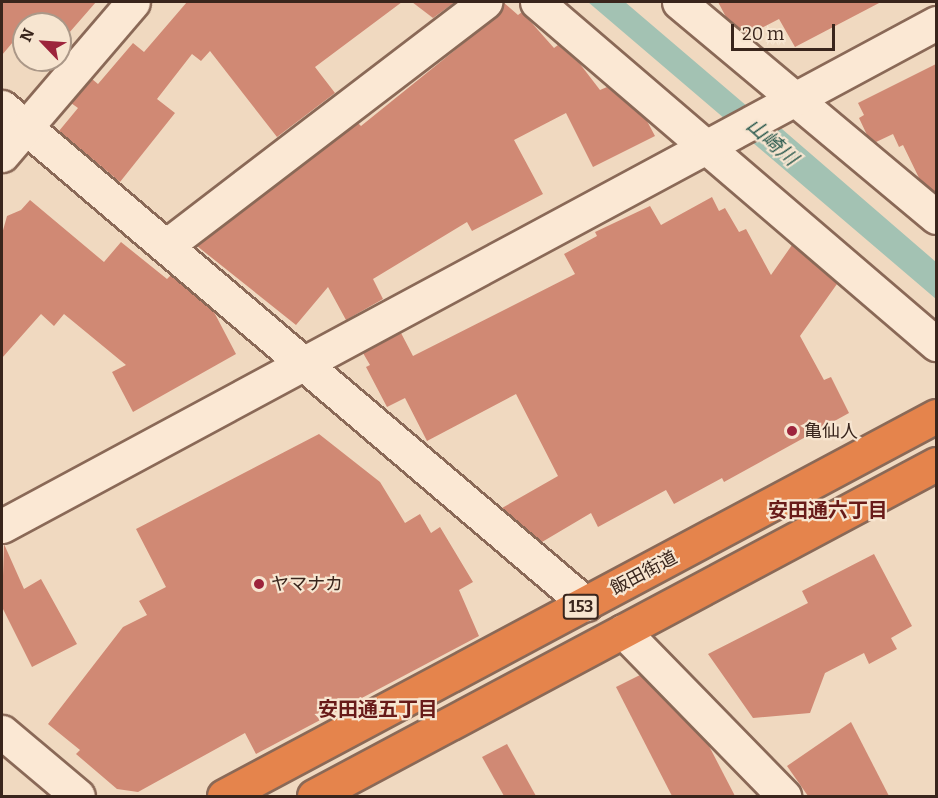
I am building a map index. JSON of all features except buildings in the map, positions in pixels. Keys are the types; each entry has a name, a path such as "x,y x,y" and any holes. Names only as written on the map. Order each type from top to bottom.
{"highway":[{"name":"飯田街道","path":"224,796 936,416"},
{"name":"153","path":"314,796 936,464"}],"street":[{"path":"2,155 13,117 133,2"},
{"path":"166,246 485,2"},
{"path":"537,2 709,147 936,344"},
{"path":"679,2 936,217"},
{"path":"2,526 709,147 936,22"},
{"path":"13,117 305,362 586,604"},
{"path":"623,631 784,796"},
{"path":"2,732 78,796"}],"water":[{"name":"山崎川","path":"588,2 625,2 748,107 782,129 936,262 936,299"}],"place":[{"name":"亀仙人","path":"792,431"},
{"name":"ヤマナカ","path":"259,584"}],"district":[{"name":"安田通六丁目","path":"828,510"},
{"name":"安田通五丁目","path":"378,709"}]}
